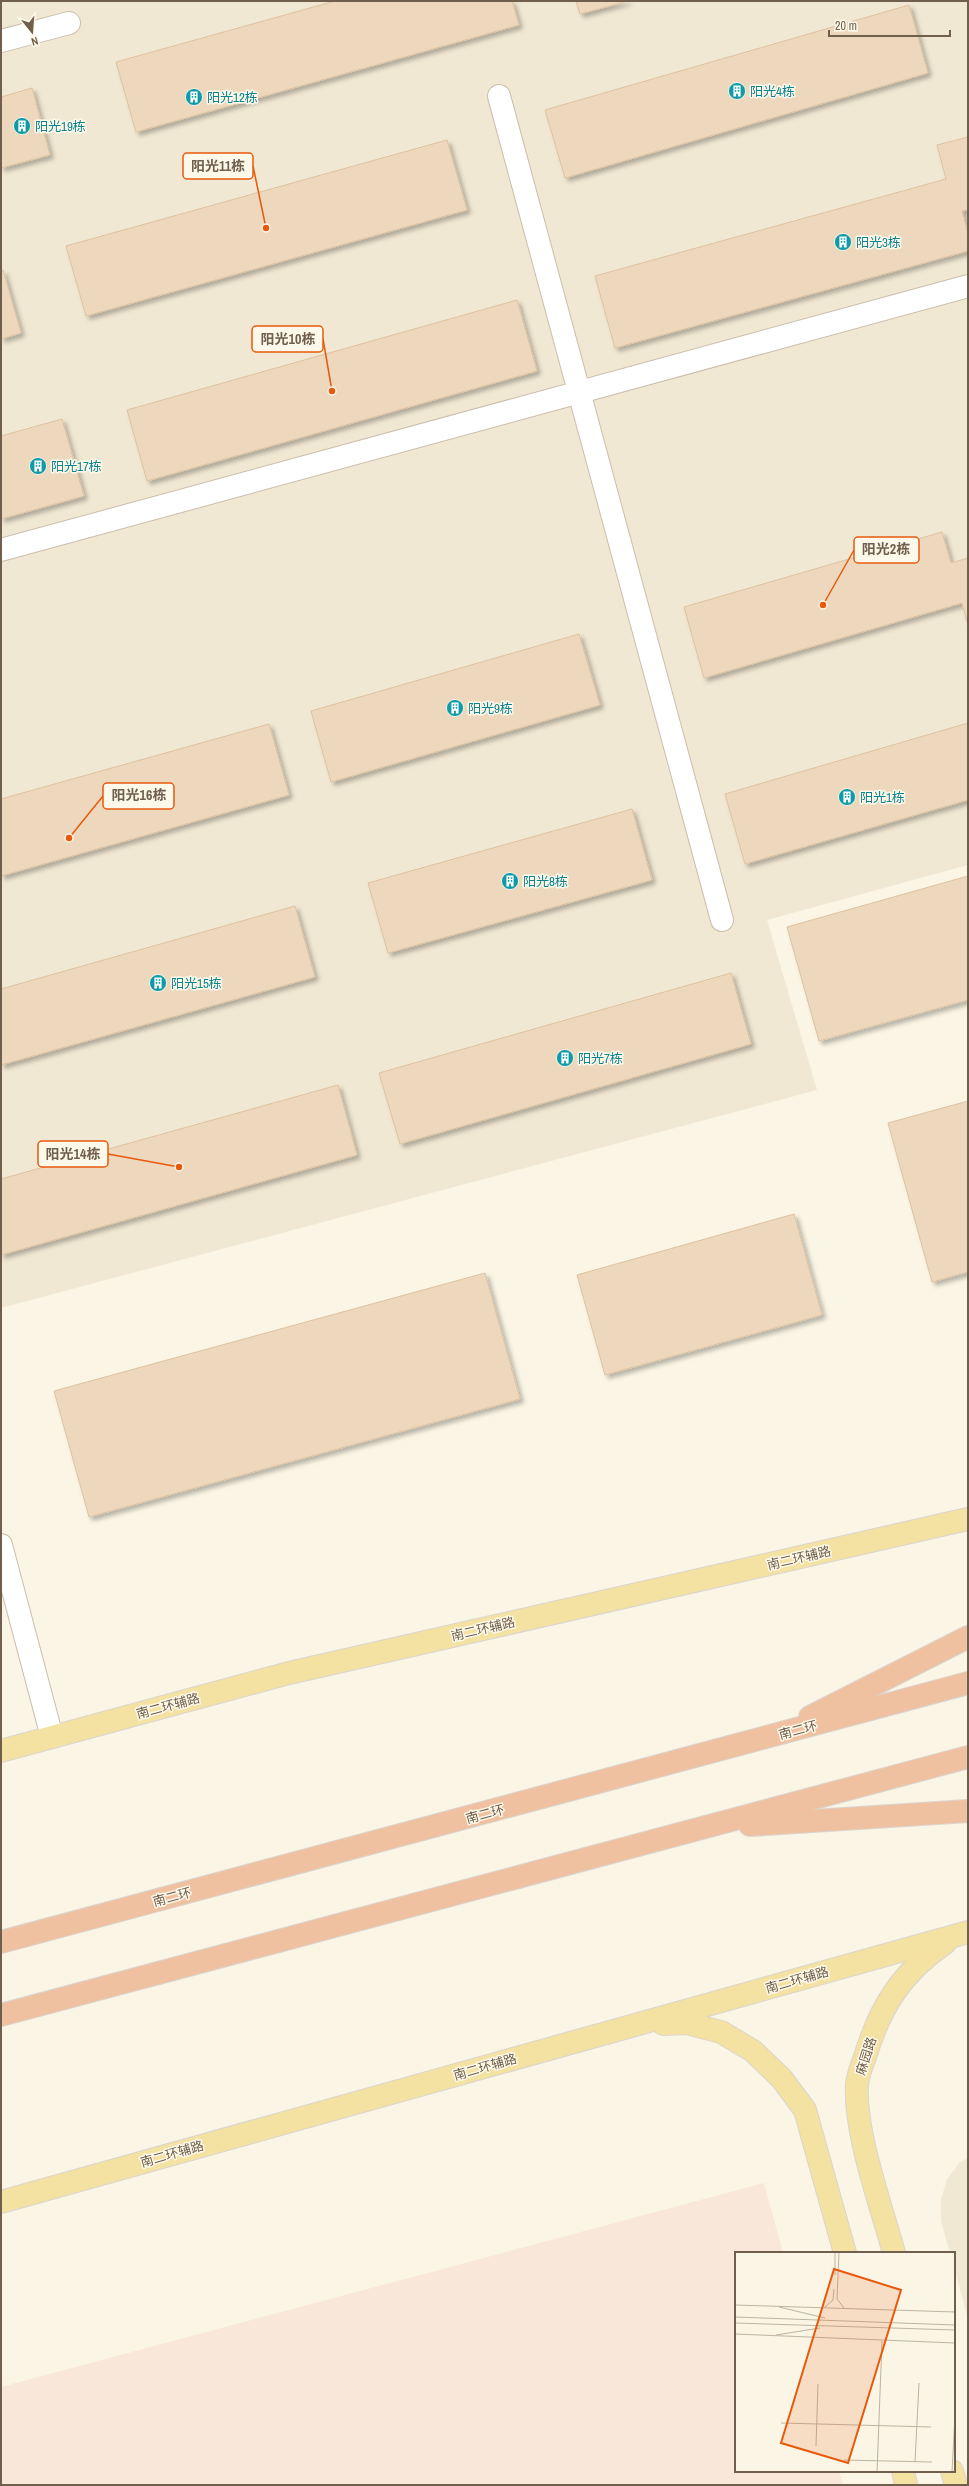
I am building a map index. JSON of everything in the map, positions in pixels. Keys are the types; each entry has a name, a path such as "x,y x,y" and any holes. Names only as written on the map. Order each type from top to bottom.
{"highway":[{"path":"768,1739 968,1637"},
{"name":"南二环","path":"1,1942 768,1739 968,1683"},
{"path":"1,2015 968,1757"},
{"path":"699,1829 968,1811"}],"main road":[{"name":"南二环辅路","path":"1,1751 289,1673 968,1519"},
{"name":"南二环辅路","path":"1,2202 962,1934"},
{"name":"麻园路","path":"894,2252 862,2133 857,2083 881,2013 900,1982 927,1956 962,1934"},
{"path":"636,2025 686,2024 721,2032 753,2051 782,2079 805,2110 845,2252"},
{"path":"903,2472 906,2485"},
{"path":"952,2472 956,2485"}],"street":[{"path":"1,41 69,22"},
{"path":"499,96 722,920"},
{"path":"1,550 968,286"},
{"path":"1,1545 52,1737"}],"shaded area":[{"path":"1,1 968,1 968,865 767,920 817,1090 1,1308"},
{"path":"968,2158 968,2319 955,2271 955,2252 950,2252 941,2221 941,2200 947,2179 960,2162"},
{"path":"764,2183 783,2252 735,2252 735,2472 839,2472 843,2485 1,2485 1,2387"}],"building":[{"name":"阳光12栋","path":"335,1 512,1 519,25 136,132 116,62"},
{"path":"576,1 628,1 580,14"},
{"name":"阳光4栋","path":"909,5 928,73 565,178 545,110"},
{"name":"阳光19栋","path":"32,88 50,155 1,168 1,97"},
{"name":"阳光3栋","path":"968,137 968,210 962,211 968,234 968,251 615,348 595,276 946,179 937,145"},
{"path":"447,140 467,210 86,316 66,246"},
{"path":"3,270 21,333 1,339 1,271"},
{"path":"517,300 537,371 147,481 127,410"},
{"name":"阳光17栋","path":"62,419 84,496 1,519 1,436"},
{"path":"942,532 951,563 968,558 968,625 962,603 704,678 684,607"},
{"name":"阳光9栋","path":"579,634 600,705 331,782 311,711"},
{"name":"阳光1栋","path":"968,723 968,800 745,864 725,794"},
{"path":"269,724 289,795 1,876 1,799"},
{"name":"阳光8栋","path":"632,809 652,880 388,953 368,883"},
{"path":"968,876 968,1000 819,1041 787,927"},
{"name":"阳光15栋","path":"295,906 315,977 1,1065 1,989"},
{"name":"阳光7栋","path":"731,973 751,1044 400,1144 379,1073"},
{"path":"338,1085 357,1155 1,1255 1,1179"},
{"path":"968,1101 968,1272 932,1282 888,1123"},
{"path":"794,1214 822,1315 605,1375 577,1275"},
{"path":"485,1273 520,1399 89,1517 54,1391"}],"place":[{"name":"阳光4栋","path":"737,91"},
{"name":"阳光12栋","path":"194,97"},
{"name":"阳光19栋","path":"22,126"},
{"name":"阳光11栋","path":"266,228"},
{"name":"阳光3栋","path":"843,242"},
{"name":"阳光10栋","path":"332,391"},
{"name":"阳光17栋","path":"38,466"},
{"name":"阳光2栋","path":"823,605"},
{"name":"阳光9栋","path":"455,708"},
{"name":"阳光1栋","path":"847,797"},
{"name":"阳光16栋","path":"69,838"},
{"name":"阳光8栋","path":"510,881"},
{"name":"阳光15栋","path":"158,983"},
{"name":"阳光7栋","path":"565,1058"},
{"name":"阳光14栋","path":"179,1167"}]}
